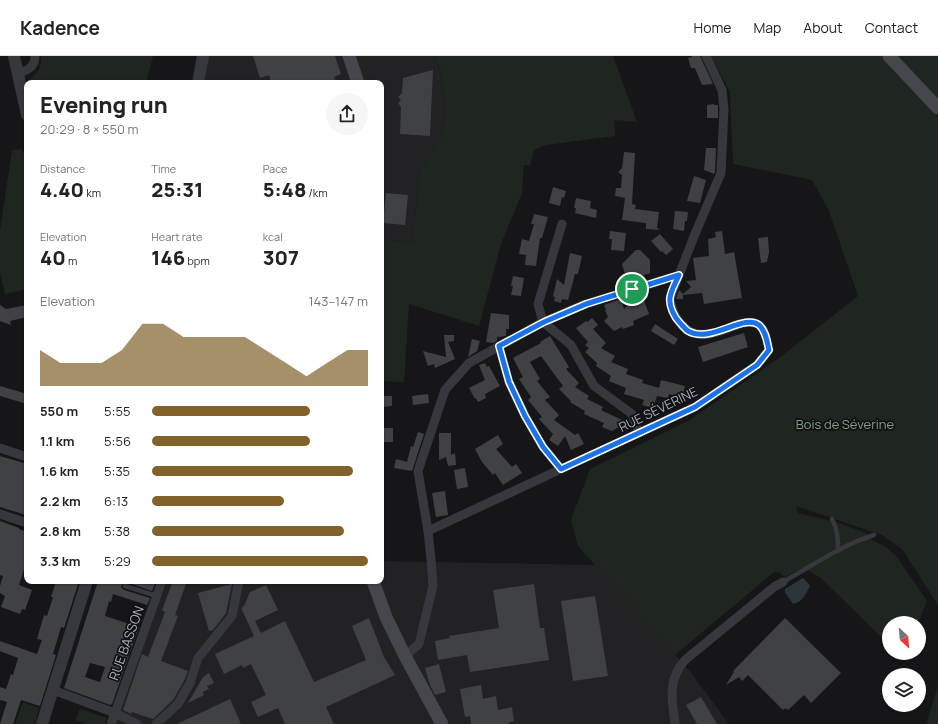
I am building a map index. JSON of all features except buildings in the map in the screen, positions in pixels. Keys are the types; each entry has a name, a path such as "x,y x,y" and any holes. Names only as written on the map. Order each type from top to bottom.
{"main road":[{"path":"349,56 357,80"},
{"path":"889,56 938,108"},
{"path":"374,584 386,617 405,656 442,724"}],"street":[{"path":"14,56 24,101"},
{"path":"18,73 29,70 35,61 35,56"},
{"path":"199,80 203,56"},
{"name":"RUE SÉVERINE","path":"428,531 695,407 757,365 769,350 766,336 759,325 751,322 739,324 712,333 699,335 688,331 678,320 672,310 670,298 721,173 724,109 722,90 706,56"},
{"path":"562,224 538,304 544,322 571,345 594,386 632,414 639,433"},
{"path":"405,656 419,644 433,586 432,559 418,471 445,390 469,363 544,322 586,304 679,275"},
{"path":"499,346 509,382 525,416 543,447 561,469"},
{"path":"0,448 24,455"},
{"path":"0,514 24,522"},
{"path":"675,724 672,685 680,667 686,660 783,582"},
{"path":"42,724 86,584"},
{"name":"RUE BASSON","path":"111,724 161,584"},
{"path":"156,724 178,704 190,683 198,658 232,616 238,584"},
{"path":"53,690 115,713 137,724"}],"lane":[{"path":"832,519 836,526 838,535 838,550"},
{"path":"783,582 838,550 874,535"},
{"path":"125,586 157,596"}],"shaded area":[{"path":"208,56 434,56 441,71 446,114 441,139 420,170 412,244 384,239 384,80 204,80"},
{"path":"384,561 595,565 689,670 729,724 114,724 166,584 384,584"},
{"path":"803,578 810,586 801,600 793,604 785,592 785,589"}],"green space":[{"path":"41,56 153,56 147,80 30,80 39,69 41,64"},
{"path":"434,56 613,56 637,122 614,120 615,136 546,145 534,150 530,165 524,165 522,193 501,244 479,326 409,304 404,382 384,381 384,239 412,244 420,170 441,139 446,114 441,71"},
{"name":"Bois de Séverine","path":"711,56 884,56 938,117 938,605 902,549 882,535 796,506 798,513 839,523 866,533 872,540 886,547 897,557 927,601 921,616 882,616 882,638 820,577 804,567 785,577 780,573 774,572 675,655 578,546 571,520 590,469 688,421 779,358 858,296 829,211 812,180 733,164 730,92"},
{"path":"896,56 938,56 938,101"},
{"path":"22,149 24,154 24,290 5,294 0,273 0,231 12,150"},
{"path":"938,686 938,724 926,724"},
{"path":"23,702 39,708 35,724 15,724"},
{"path":"80,709 107,718 105,724 85,724 75,720"}],"route":[{"path":"679,275 670,298 672,310 678,320 688,331 699,335 712,333 739,324 751,322 759,325 766,336 769,350 757,365 695,407 561,469 543,447 525,416 509,382 499,346 544,322 586,304 632,289 679,275"}]}
